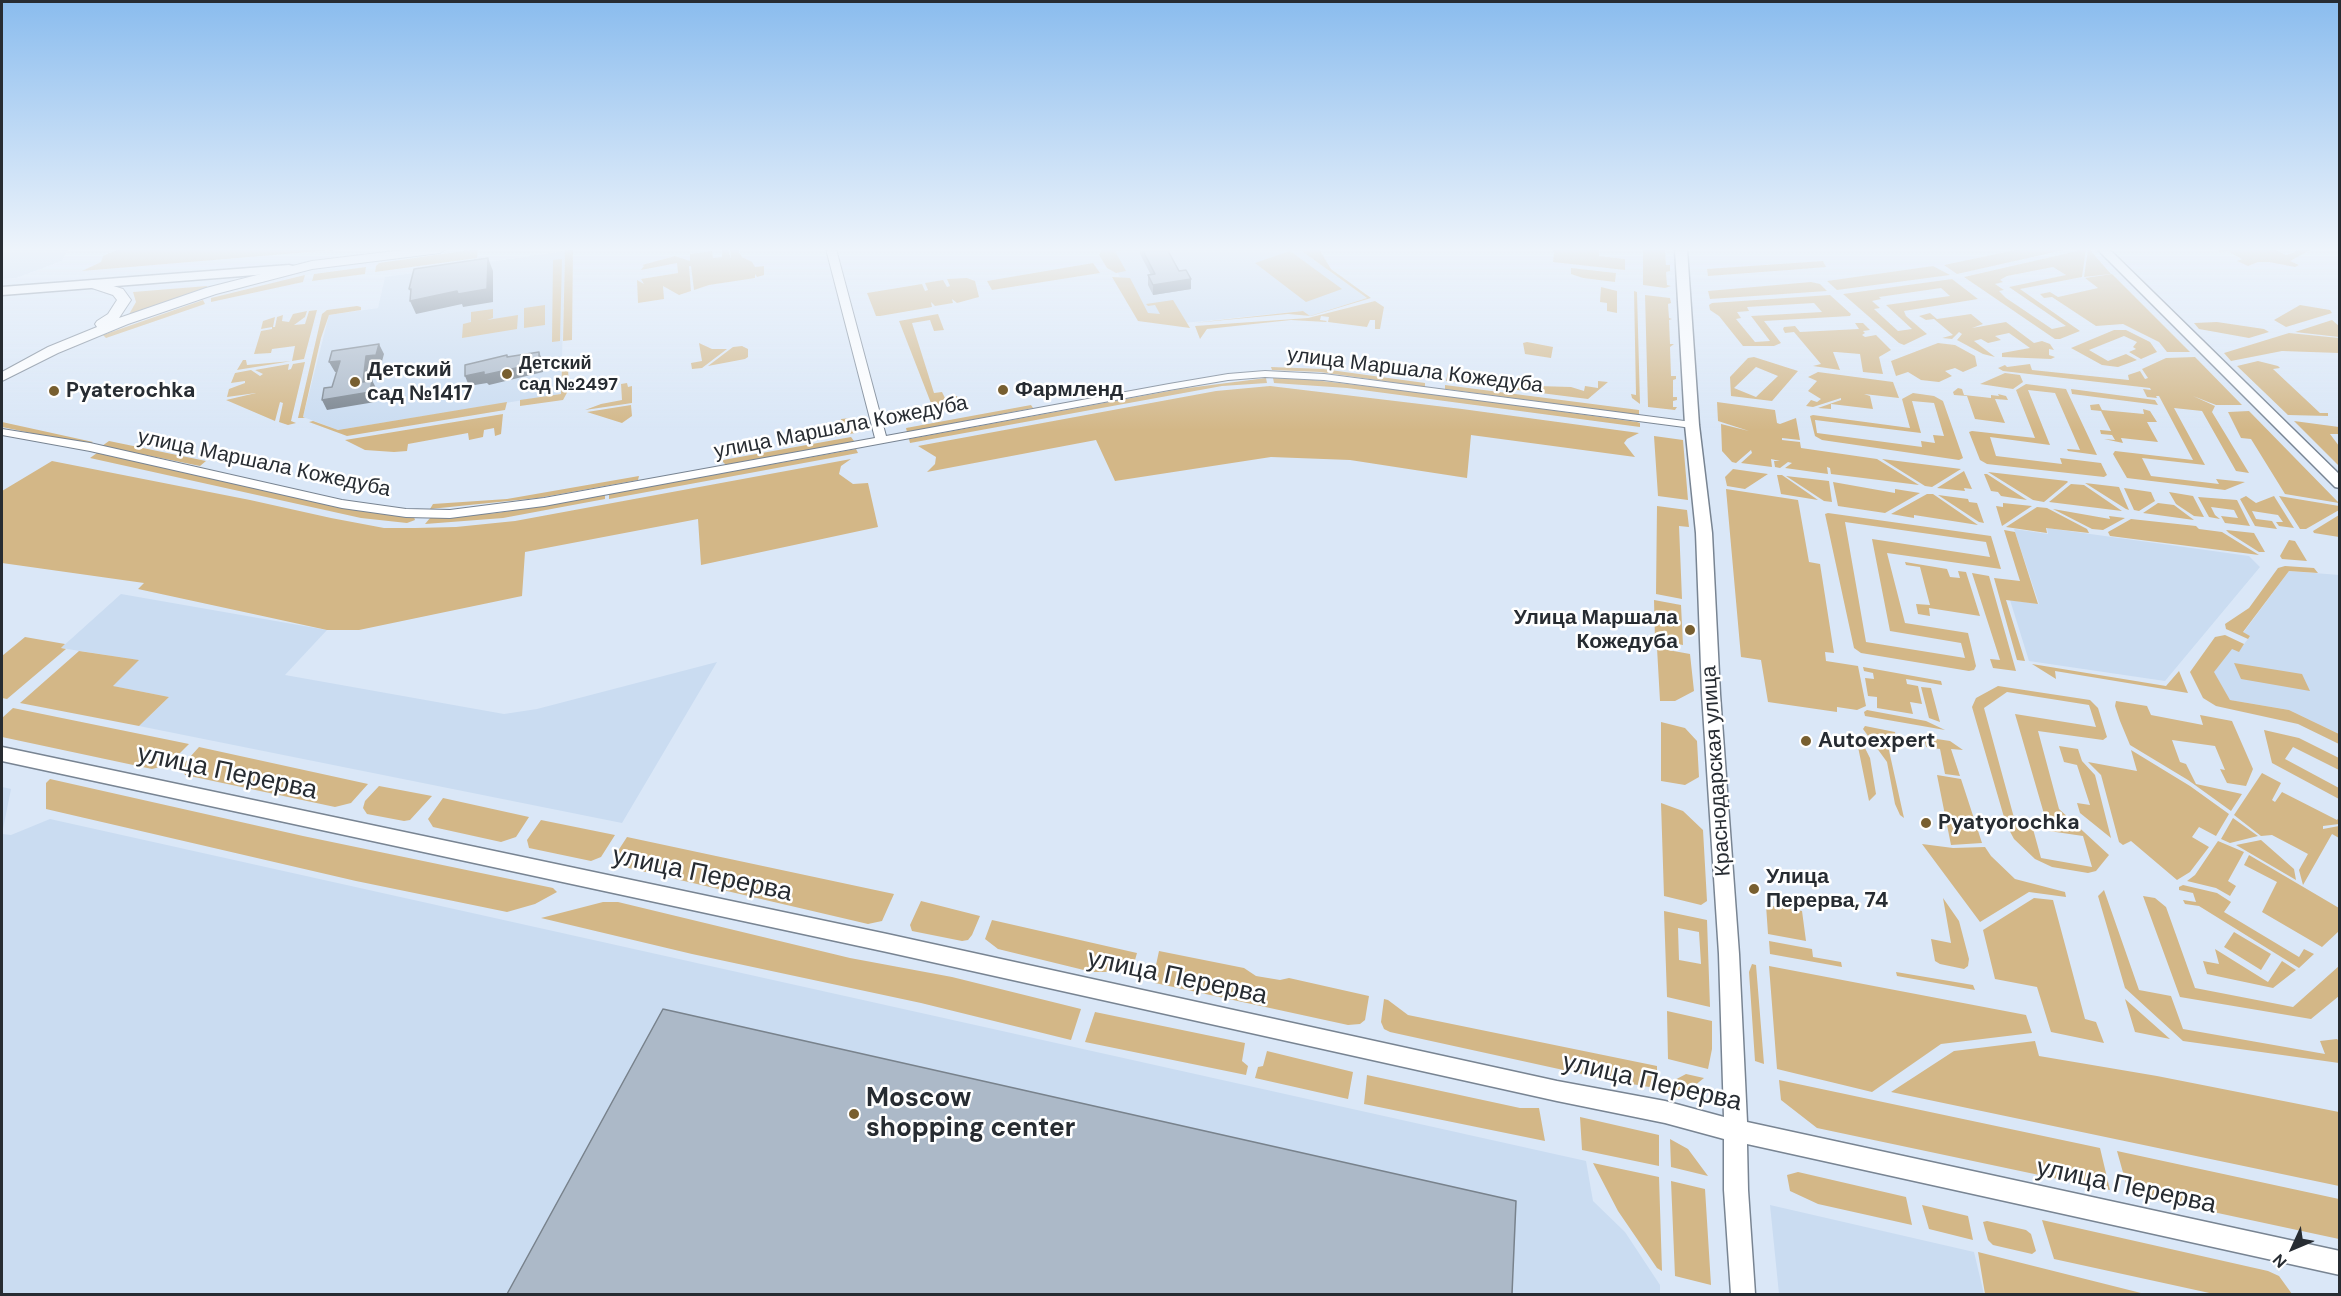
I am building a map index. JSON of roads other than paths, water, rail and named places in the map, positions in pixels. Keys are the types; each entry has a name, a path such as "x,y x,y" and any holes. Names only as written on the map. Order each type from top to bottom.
{"main road":[{"path":"75,341 113,317 118,309"},
{"path":"2,377 75,341 156,309"}],"street":[{"path":"847,309 881,440"},
{"name":"Краснодарская улица","path":"1685,309 1692,425 1704,533 1711,694 1729,954 1736,1190 1743,1294"},
{"path":"2164,309 2340,484"},
{"name":"улица Маршала Кожедуба","path":"2,432 90,447 372,510 424,514 477,511 544,502 1168,387 1228,377 1265,374 1324,377 1692,425"},
{"name":"улица Перерва","path":"2,754 887,943 1546,1089 1665,1112 1736,1131 2340,1263"}],"place":[{"name":"Детский сад №2497","path":"507,374"},
{"name":"Детский сад №1417","path":"355,382"},
{"name":"Фармленд","path":"1003,390"},
{"name":"Pyaterochka","path":"54,391"},
{"name":"Улица Маршала Кожедуба","path":"1690,630"},
{"name":"Autoexpert","path":"1806,741"},
{"name":"Pyatyorochka","path":"1926,823"},
{"name":"Улица Перерва, 74","path":"1754,889"},
{"name":"Moscow shopping center","path":"854,1114"}]}
